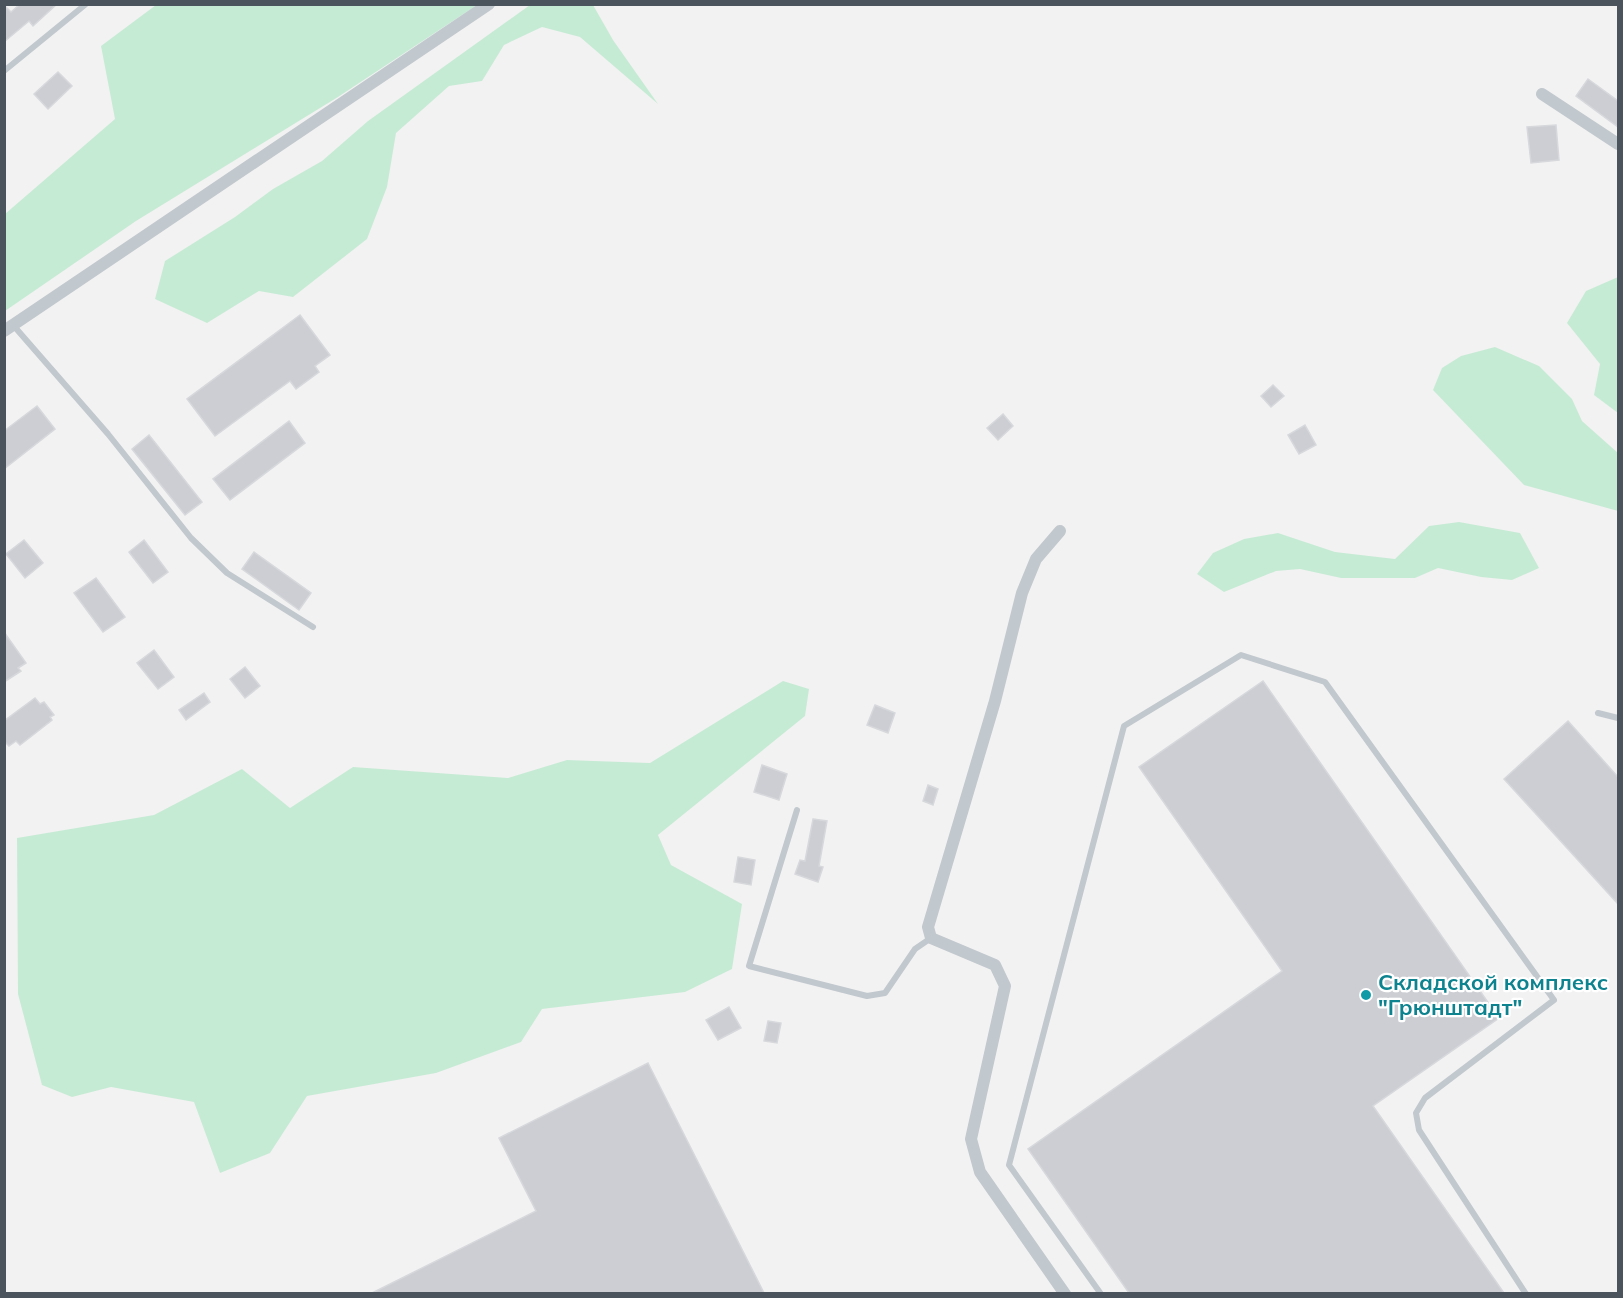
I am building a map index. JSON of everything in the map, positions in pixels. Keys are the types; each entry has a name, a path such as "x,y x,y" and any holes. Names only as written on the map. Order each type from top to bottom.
{"street":[{"path":"9,328 489,4"},
{"path":"1542,94 1618,144"},
{"path":"1060,531 1036,559 1022,593 995,701 928,927 931,938 994,965 1005,986 971,1139 980,1172 1065,1293"}],"lane":[{"path":"4,71 86,4"},
{"path":"9,328 108,434 191,538 227,573 313,627"},
{"path":"1101,1293 1009,1165 1124,726 1241,655 1325,682 1554,1000 1425,1098 1416,1113 1419,1130 1526,1293"},
{"path":"1598,713 1618,718"},
{"path":"797,810 750,966 867,996 885,993 915,949 931,938"}],"green space":[{"path":"156,5 477,5 338,97 136,221 5,311 5,214 115,119 101,46"},
{"path":"530,5 593,5 613,40 658,104 580,37 542,27 504,45 482,81 449,86 396,133 387,187 367,239 293,297 259,291 207,323 155,299 165,261 235,217 273,189 322,161 368,121"},
{"path":"1618,277 1618,413 1594,395 1600,364 1567,323 1586,291"},
{"path":"1495,347 1539,366 1572,399 1582,421 1618,453 1618,511 1524,485 1433,390 1442,368 1461,356"},
{"path":"1459,522 1520,533 1539,568 1512,580 1481,577 1438,568 1415,578 1341,578 1300,569 1276,571 1224,592 1197,574 1213,553 1244,539 1278,533 1335,552 1395,559 1429,526"},
{"path":"783,681 809,689 805,716 658,835 671,865 742,904 732,969 685,992 542,1009 521,1042 436,1073 307,1096 270,1153 220,1173 194,1102 111,1087 72,1097 42,1085 18,994 17,838 154,815 242,769 290,808 353,767 508,778 567,760 650,763"}],"building":[{"path":"20,4 57,4 33,26 29,21 4,42 4,5 11,12"},
{"path":"58,72 72,86 48,109 34,94"},
{"path":"1588,79 1618,101 1618,127 1576,96"},
{"path":"1556,125 1559,160 1531,163 1527,127"},
{"path":"300,315 330,355 315,366 319,372 296,389 290,381 215,436 187,399"},
{"path":"1273,385 1284,396 1271,407 1261,396"},
{"path":"37,406 55,429 4,469 4,431"},
{"path":"1003,414 1013,426 998,440 987,428"},
{"path":"289,421 305,443 230,500 213,479"},
{"path":"1305,425 1316,445 1299,454 1288,435"},
{"path":"149,435 202,502 185,515 132,449"},
{"path":"24,540 43,563 25,578 6,554"},
{"path":"144,540 168,572 153,583 129,552"},
{"path":"254,552 311,593 299,610 242,569"},
{"path":"96,578 125,617 103,632 74,593"},
{"path":"4,632 26,663 18,668 21,671 4,682"},
{"path":"154,650 174,677 158,689 137,663"},
{"path":"245,667 260,686 245,698 230,679"},
{"name":"Складской комплекс \"Грюнштадт\"","path":"1263,681 1499,1018 1373,1106 1504,1293 1129,1293 1028,1149 1282,971 1139,767"},
{"path":"204,693 210,702 186,720 179,710"},
{"path":"35,698 40,704 44,702 54,715 50,717 52,720 20,745 16,741 9,746 4,741 4,721"},
{"path":"875,705 895,713 888,733 867,725"},
{"path":"1568,721 1618,777 1618,904 1504,779"},
{"path":"762,765 787,774 779,800 754,792"},
{"path":"928,785 938,789 933,805 923,801"},
{"path":"813,819 827,821 819,866 823,867 818,882 795,874 800,860 805,861"},
{"path":"738,857 755,860 751,885 734,882"},
{"path":"729,1007 741,1028 718,1040 706,1020"},
{"path":"768,1021 781,1023 777,1043 764,1041"},
{"path":"648,1063 764,1293 372,1293 536,1211 499,1138"}],"place":[{"name":"Складской комплекс \"Грюнштадт\"","path":"1366,995"}]}
